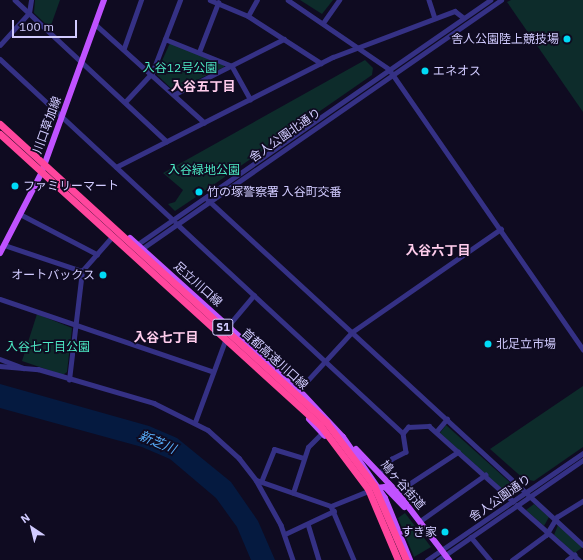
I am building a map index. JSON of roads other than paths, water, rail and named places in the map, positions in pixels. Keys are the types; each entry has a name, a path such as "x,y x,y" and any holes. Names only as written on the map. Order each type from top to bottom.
{"highway":[{"name":"首都高速川口線","path":"0,124 326,422 374,486 406,560"},
{"name":"首都高速川口線","path":"0,134 320,426 368,489 398,560"}],"main road":[{"name":"川口草加線","path":"0,253 41,174 104,0"},
{"name":"足立川口線","path":"0,120 299,390 343,437 378,487 410,560"},
{"name":"足立川口線","path":"0,138 290,400 322,433 366,492 395,560"},
{"name":"鳩ヶ谷街道","path":"343,437 397,492 445,555"},
{"name":"鳩ヶ谷街道","path":"366,492 378,487 388,489 445,555"}],"street":[{"path":"15,0 166,141"},
{"path":"0,46 29,13 31,0"},
{"path":"124,48 141,0"},
{"path":"125,102 152,73 180,0"},
{"path":"210,0 248,16 321,63"},
{"path":"248,16 257,0"},
{"path":"288,0 391,71 583,349"},
{"path":"323,23 339,0"},
{"path":"429,0 435,18"},
{"name":"舎人公園北通り","path":"131,256 139,246 172,219 206,198 391,71 464,18 483,2 490,0"},
{"name":"舎人公園北通り","path":"391,71 501,0"},
{"path":"199,52 218,3"},
{"path":"116,167 321,63 357,47 455,11 464,18"},
{"path":"96,24 152,73 204,122"},
{"path":"165,39 232,66 250,99"},
{"path":"175,94 284,39"},
{"path":"0,59 172,219"},
{"path":"206,198 447,420 528,491 531,496 554,519 583,545"},
{"name":"舎人公園北通り","path":"139,246 176,223 206,198"},
{"path":"20,214 97,254"},
{"path":"176,223 403,433 406,452 392,459 380,474"},
{"path":"290,400 352,332 501,229"},
{"path":"69,380 82,271 111,238"},
{"path":"4,245 82,271"},
{"path":"228,326 254,295"},
{"path":"0,299 212,371"},
{"path":"195,422 212,371 225,341"},
{"path":"0,359 22,368 166,407 195,422 229,448 259,481 285,534 293,560"},
{"path":"0,366 22,368"},
{"path":"436,432 447,420"},
{"path":"403,433 408,427 429,426 513,501"},
{"path":"293,493 308,447 322,433"},
{"path":"259,481 274,449 304,458"},
{"path":"397,492 458,452"},
{"name":"舎人公園通り","path":"427,560 445,555 513,501 583,453"},
{"name":"舎人公園通り","path":"438,560 583,460"},
{"path":"420,521 485,475"},
{"path":"259,481 331,506 354,560"},
{"path":"331,506 366,492"},
{"path":"512,560 548,533 554,519 581,503 583,508"},
{"path":"517,505 581,560"},
{"path":"285,534 334,511"},
{"path":"308,524 319,560"},
{"path":"471,537 490,560"},
{"path":"567,560 574,555"}],"water":[{"name":"新芝川","path":"0,384 149,426 177,438 231,482 258,521 275,560 251,560 237,527 216,498 170,459 142,447 0,408"}],"place":[{"name":"舎人公園陸上競技場","path":"567,39"},
{"name":"エネオス","path":"425,71"},
{"name":"ファミリーマート","path":"15,186"},
{"name":"竹の塚警察署 入谷町交番","path":"199,192"},
{"name":"オートバックス","path":"103,275"},
{"name":"北足立市場","path":"488,344"},
{"name":"すき家","path":"445,532"}],"district":[{"name":"入谷五丁目","path":"203,87"},
{"name":"入谷六丁目","path":"438,251"},
{"name":"入谷七丁目","path":"166,338"}],"park label":[{"name":"入谷12号公園","path":"180,68"},
{"name":"入谷緑地公園","path":"204,170"},
{"name":"入谷七丁目公園","path":"48,347"}]}
